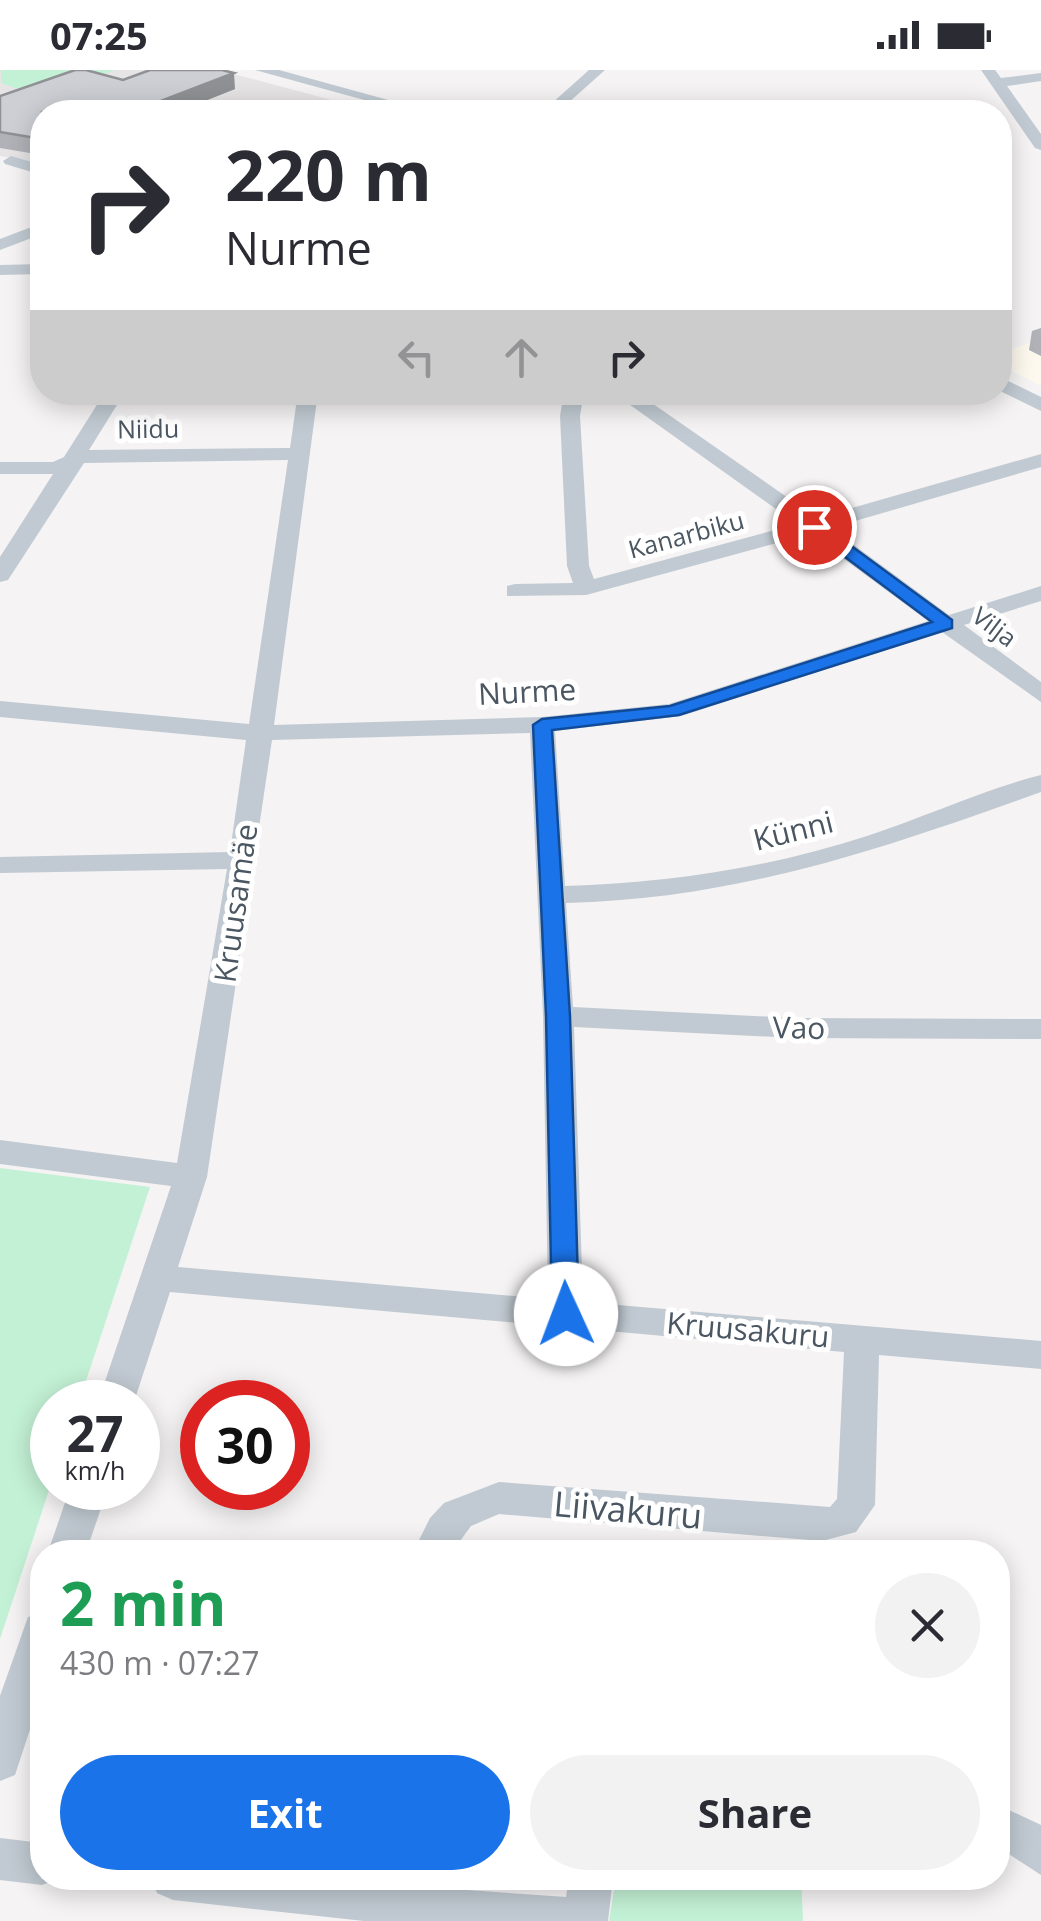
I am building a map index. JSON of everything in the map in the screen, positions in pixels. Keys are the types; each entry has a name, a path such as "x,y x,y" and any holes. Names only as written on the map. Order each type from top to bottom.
{"street":[{"path":"262,70 378,100"},
{"path":"562,100 598,70"},
{"path":"991,76 1041,77"},
{"path":"991,76 1009,100"},
{"path":"1012,104 1039,139"},
{"path":"5,162 30,167"},
{"path":"2,243 30,232"},
{"path":"0,270 30,270"},
{"path":"1012,388 1041,404"},
{"path":"0,575 107,405"},
{"name":"Kruusamäe","path":"123,1380 191,1176 242,860 306,405"},
{"path":"572,405 578,566 586,588"},
{"name":"Vilja","path":"640,405 1041,694"},
{"name":"Niidu","path":"0,468 58,468 95,456 299,454"},
{"name":"Kanarbiku","path":"514,592 586,588 814,527 1041,460"},
{"name":"Nurme","path":"0,709 258,732 542,725 672,711 1041,593"},
{"path":"542,725 558,1016 566,1314"},
{"name":"Künni","path":"551,896 684,885 781,869 862,846 1041,783"},
{"path":"0,865 242,860"},
{"name":"Vao","path":"558,1016 796,1028 1041,1029"},
{"path":"0,1152 191,1176"},
{"name":"Kruusakuru","path":"156,1278 1041,1355"},
{"name":"Liivakuru","path":"437,1540 464,1506 500,1498 822,1525 842,1520 856,1505 862,1340"},
{"path":"72,1540 81,1510"},
{"path":"0,1761 30,1667"},
{"path":"1010,1830 1041,1854"},
{"path":"0,1859 30,1863"},
{"path":"376,1890 395,1907 585,1920 589,1890"}],"shaded area":[{"path":"0,70 219,70 331,100 30,100 30,162 0,156"},
{"path":"1041,339 1041,386 1012,371 1012,349"}],"green space":[{"path":"1,70 115,70 40,97 1,83"},
{"path":"0,1168 150,1187 86,1380 30,1380 30,1510 42,1510 0,1639"},
{"path":"614,1890 802,1890 803,1921 609,1921"}],"building":[{"path":"75,70 123,80 150,70 234,73 163,100 30,100 30,137 0,132 0,96"}],"route":[{"path":"566,1314 558,1016 542,725 672,711 946,624 814,527"}]}
